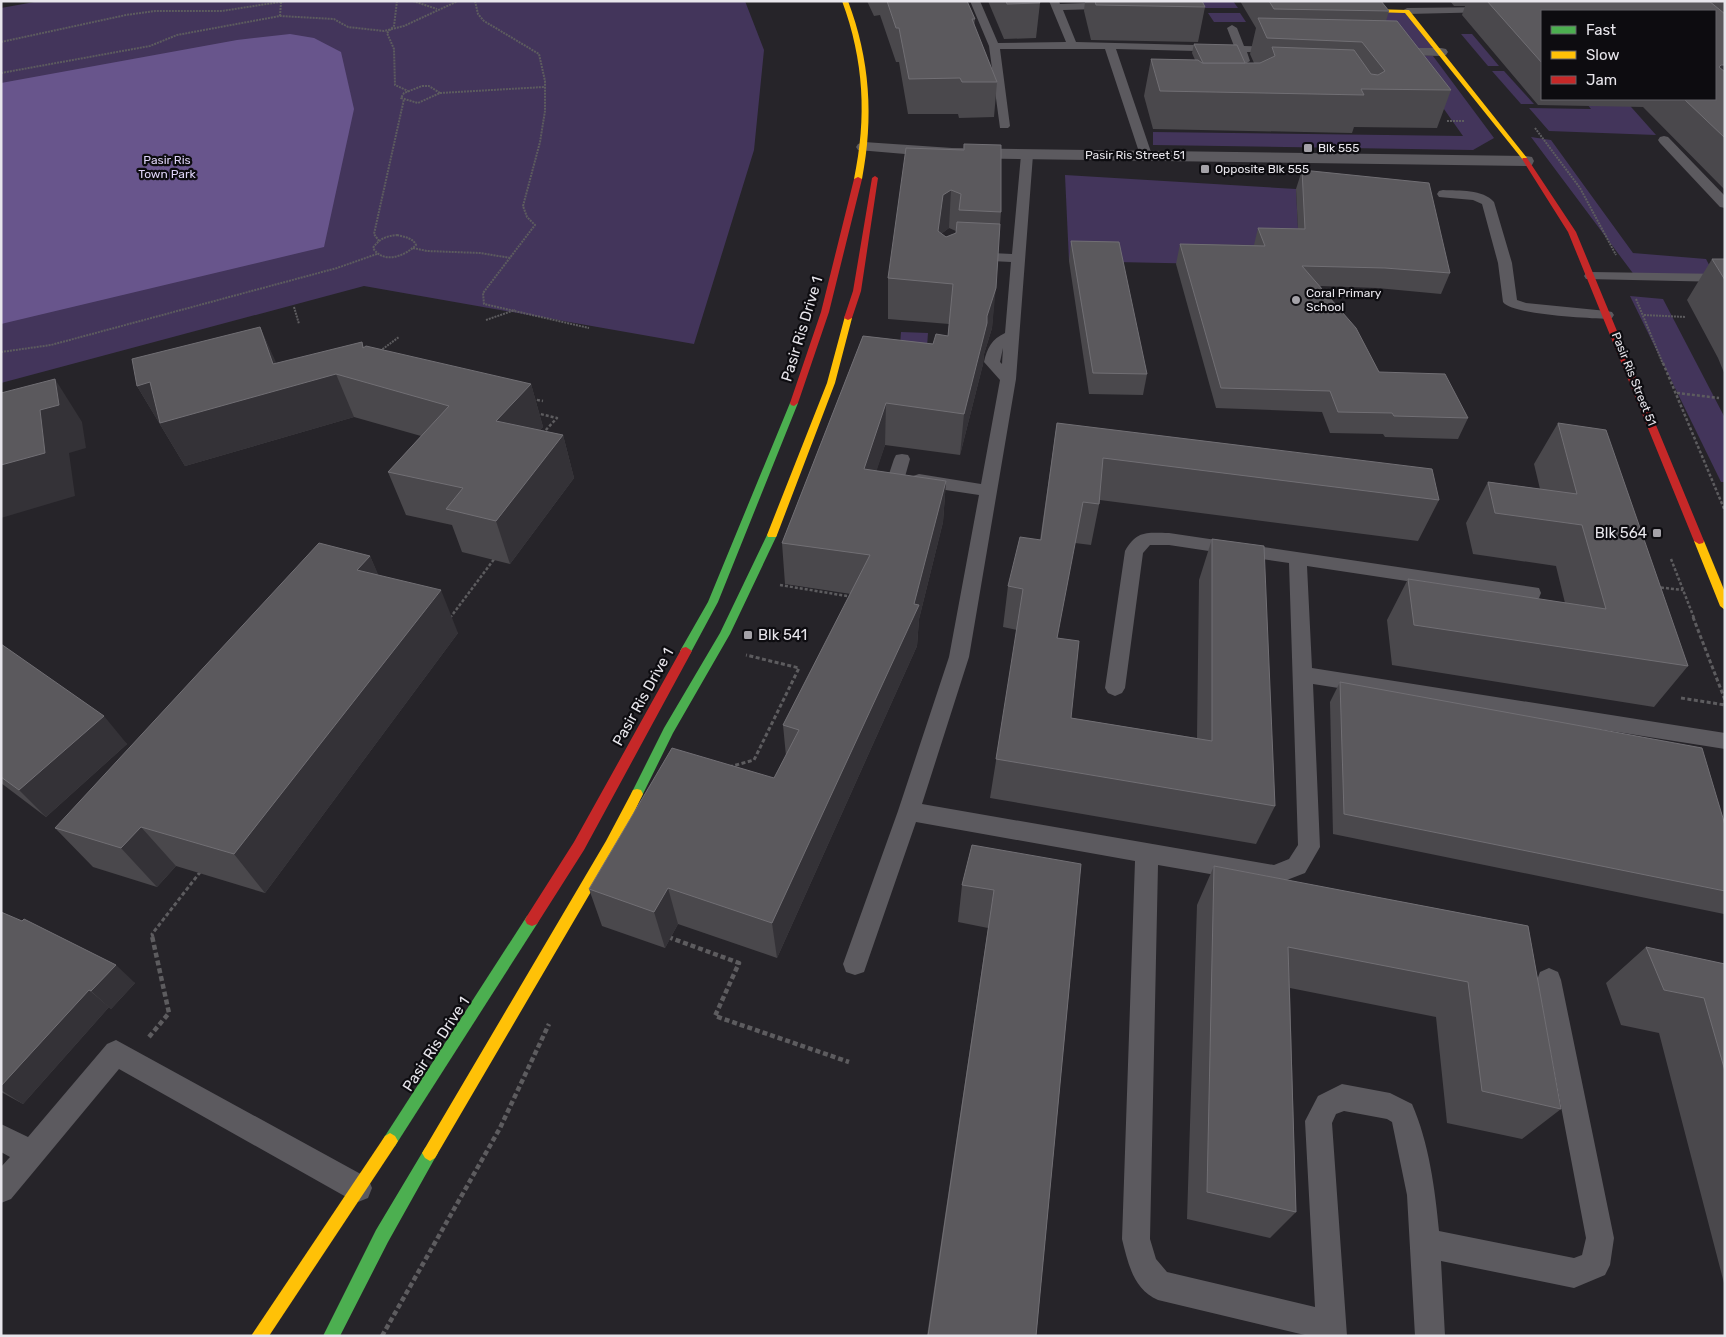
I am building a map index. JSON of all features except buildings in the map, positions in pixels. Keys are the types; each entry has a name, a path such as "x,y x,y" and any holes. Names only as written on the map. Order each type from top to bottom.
{"main road":[{"name":"Pasir Ris Drive 1","path":"332,1336 382,1236 611,845 668,731 725,634 771,538 831,383 857,291 875,145 865,75 851,13 844,1"},
{"path":"854,1 870,41 878,103"},
{"path":"1376,15 1407,11"},
{"name":"Pasir Ris Street 51","path":"1407,11 1526,162 1567,224 1591,276 1725,606"},
{"name":"Pasir Ris Drive 1","path":"259,1336 426,1088 579,846 713,602 784,430 807,367 829,295 858,178 875,145"}],"street":[{"path":"1376,15 1398,52 1441,52"},
{"name":"Pasir Ris Street 51","path":"875,145 952,153 1027,155 1146,155 1526,162"}],"lane":[{"path":"975,1 980,21 994,46 1004,126"},
{"path":"1072,45 1055,4 1136,6"},
{"path":"1481,10 1490,20"},
{"path":"1407,11 1504,10"},
{"path":"1232,28 1250,72"},
{"path":"994,46 1072,45 1288,50"},
{"path":"1110,47 1146,155"},
{"path":"1664,140 1725,204"},
{"path":"855,964 909,811 959,657 1008,380 1027,155"},
{"path":"1704,182 1725,182"},
{"path":"1443,194 1475,196 1488,202 1505,263 1510,302 1524,307 1607,315"},
{"path":"956,255 1019,258"},
{"path":"1591,276 1725,278"},
{"path":"887,505 898,477 902,460"},
{"path":"898,477 988,491"},
{"path":"1115,688 1134,551 1145,539 1169,539 1298,560 1532,593"},
{"path":"909,811 1274,875 1297,866 1309,847 1298,560"},
{"path":"1301,674 1725,741"},
{"path":"1148,854 1136,1240 1142,1266 1158,1285 1331,1331 1318,1121 1328,1105 1342,1098 1390,1106 1403,1113 1413,1144 1426,1243 1430,1336"},
{"path":"1426,1243 1574,1273 1595,1265 1600,1238 1549,980"},
{"path":"1,1189 116,1053 358,1188"},
{"path":"1,1138 32,1153"}],"path":[{"path":"1,42 126,15 155,11 222,11 286,1"},
{"path":"398,1 394,26 389,30 388,36 394,49 394,83 396,86 408,91"},
{"path":"413,1 438,10"},
{"path":"1,73 150,46 183,34 280,16 334,19 348,27 377,31 389,30 404,26 458,1"},
{"path":"475,1 478,14 484,20 539,54 543,66 544,87 540,143 523,204 527,219 535,225 483,293 484,304 589,328"},
{"path":"280,16 281,2"},
{"path":"379,241 374,234 404,99 401,95 425,86 438,90 440,93"},
{"path":"404,99 414,103 422,102 440,93 544,87"},
{"path":"413,248 416,245 414,241 403,235 391,236 379,241 373,248 383,258 394,257 413,248 427,251 480,253 511,258"},
{"path":"1,352 59,343 337,268 377,254"},
{"path":"294,307 299,324"},
{"path":"486,320 516,310"},
{"path":"1644,315 1686,317"},
{"path":"378,353 399,336"},
{"path":"1676,392 1719,398"},
{"path":"527,398 543,401"},
{"path":"529,412 557,418 538,438"},
{"path":"447,621 498,555 492,554"},
{"path":"1670,556 1725,700"},
{"path":"776,593 780,585 854,597 854,605"},
{"path":"1648,586 1683,590"},
{"path":"727,767 754,760 799,668 745,655 750,646"},
{"path":"1681,698 1725,704"},
{"path":"169,1013 152,934 204,867"},
{"path":"662,935 739,962 715,1016 849,1062"},
{"path":"382,1336 500,1128 553,1015"}],"green space":[{"name":"Pasir Ris Town Park","path":"40,1 745,1 764,50 754,150 694,344 364,286 1,383 1,8"},
{"path":"1201,1 1233,1 1238,8 1205,8"},
{"path":"1372,10 1407,11 1441,52 1403,52"},
{"path":"1208,13 1240,13 1246,22 1214,22"},
{"path":"1461,34 1472,34 1499,66 1488,66"},
{"path":"1405,54 1433,56 1494,138 1473,150 1153,145 1153,132 1463,136"},
{"path":"1492,71 1504,71 1534,104 1521,104"},
{"path":"1584,100 1625,100 1656,135 1549,131 1529,108 1591,109"},
{"path":"1531,137 1551,140 1633,253 1706,259 1716,278 1635,276"},
{"path":"1065,175 1296,189 1299,248 1259,265 1069,261"},
{"path":"1630,296 1663,299 1725,418 1725,482 1721,482"},
{"path":"901,332 928,333 926,360 899,359"}],"shaded area":[{"path":"290,34 314,38 341,52 354,109 324,247 1,324 1,83 237,40"}],"traffic: fast":[{"path":"686,651 713,602 794,403"},
{"path":"637,794 668,731 725,634 772,535"},
{"path":"390,1141 532,920"},
{"path":"331,1336 382,1236 430,1153"}],"traffic: slow":[{"path":"845,1 859,43 865,89 865,135 858,179"},
{"path":"1372,10 1407,11 1525,159"},
{"path":"772,535 831,383 848,318"},
{"path":"1699,541 1725,606"},
{"path":"430,1153 611,845 637,794"},
{"path":"259,1336 390,1141"}],"traffic: jam":[{"path":"1525,159 1572,232 1699,541"},
{"path":"848,318 857,291 875,178"},
{"path":"794,403 825,312 858,179"},
{"path":"532,920 579,846 686,651"}],"place":[{"name":"Blk 555","path":"1308,148"},
{"name":"Opposite Blk 555","path":"1205,169"},
{"name":"Coral Primary School","path":"1296,300"},
{"name":"Blk 564","path":"1657,533"},
{"name":"Blk 541","path":"748,635"}]}
